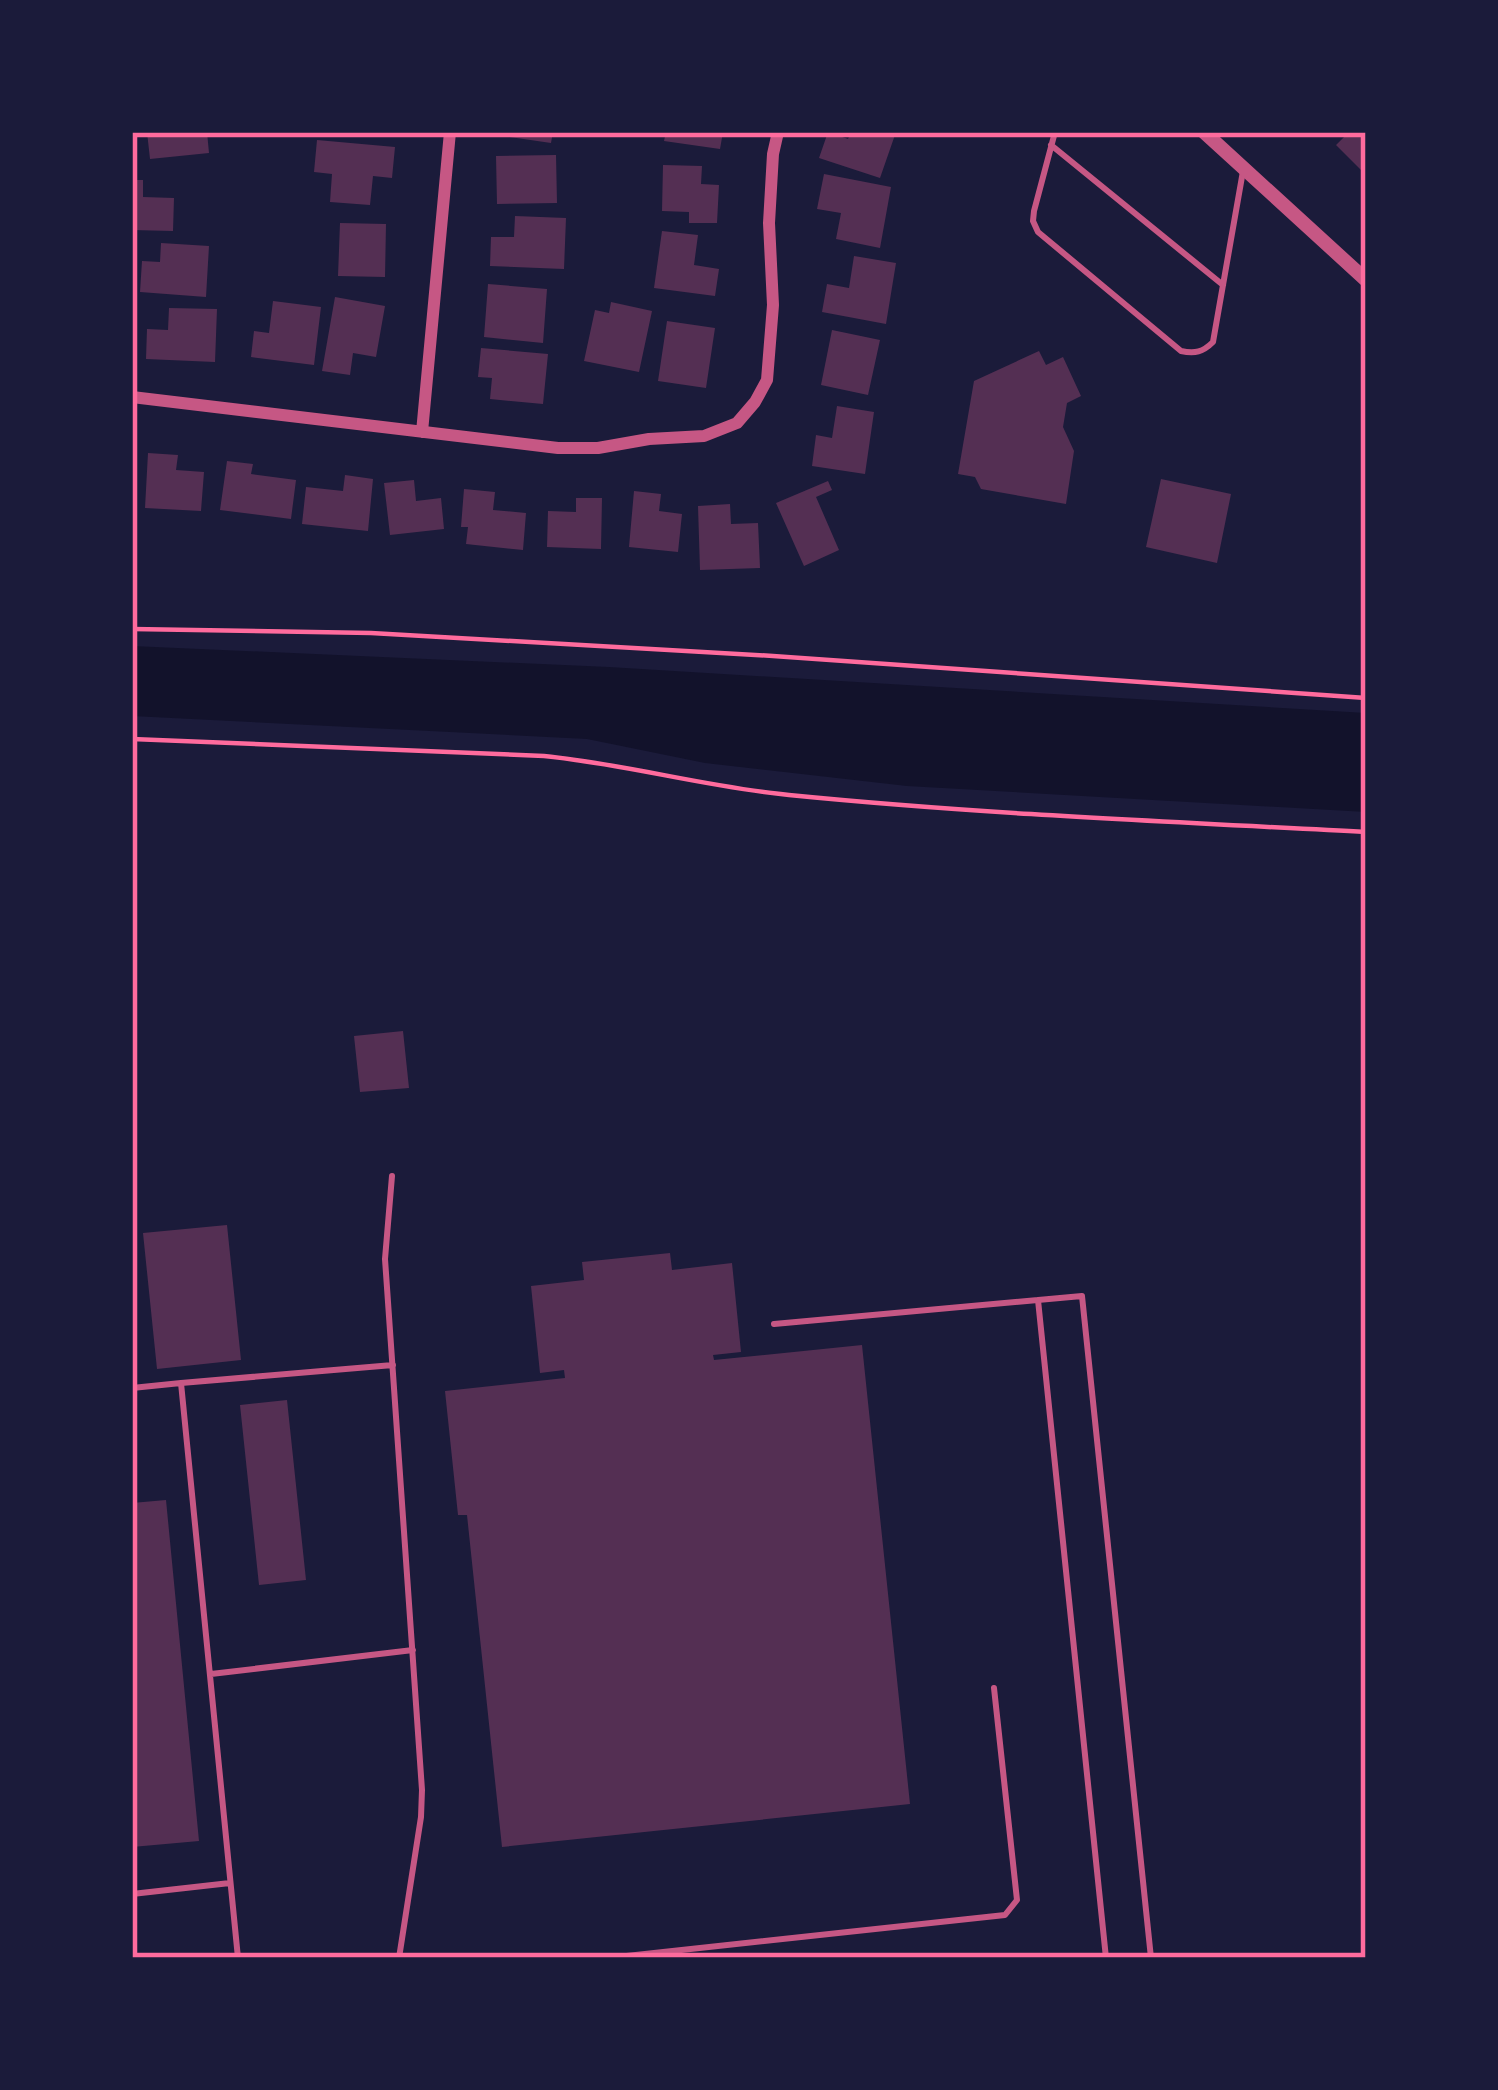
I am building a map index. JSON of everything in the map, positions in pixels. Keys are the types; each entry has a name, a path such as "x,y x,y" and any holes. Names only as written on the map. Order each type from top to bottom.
{"street":[{"path":"422,432 450,132"},
{"path":"132,397 558,448 704,436 737,423 767,380 773,305 773,154 778,132"},
{"path":"1204,132 1364,273"}],"lane":[{"path":"1055,132 1034,211 1038,232 1181,351 1192,354 1214,342 1244,168"},
{"path":"1052,145 1223,285"},
{"path":"392,1176 385,1259 422,1790 399,1958"},
{"path":"774,1324 1082,1296 1151,1958"},
{"path":"1038,1300 1106,1958"},
{"path":"132,1388 393,1365"},
{"path":"182,1383 238,1958"},
{"path":"211,1674 413,1650"},
{"path":"608,1958 1005,1915 1017,1900 994,1688"},
{"path":"132,1894 231,1883"}],"path":[{"path":"132,629 371,633 1366,698"},
{"path":"132,739 544,756 788,795 1366,832"}],"shaded area":[{"path":"132,646 609,667 1366,713 1366,812 907,786 705,763 587,739 132,716"}],"building":[{"path":"147,132 207,132 209,153 150,159"},
{"path":"498,132 553,132 551,143"},
{"path":"666,132 723,132 720,149 664,141"},
{"path":"828,132 848,139 851,132 896,132 880,178 819,158"},
{"path":"1349,132 1366,132 1366,175 1336,145"},
{"path":"317,140 395,147 392,178 373,176 370,205 330,202 332,174 314,172"},
{"path":"556,155 557,203 497,204 496,156"},
{"path":"663,165 702,166 701,184 719,185 717,223 689,223 689,212 662,211"},
{"path":"824,174 891,187 880,248 836,239 841,213 817,209"},
{"path":"132,180 143,180 143,197 174,198 173,231 132,230"},
{"path":"515,216 566,218 564,269 490,266 491,237 514,237"},
{"path":"340,223 386,224 385,277 338,276"},
{"path":"662,231 698,235 694,265 719,269 715,296 654,288"},
{"path":"161,243 209,246 206,297 140,292 142,261 160,262"},
{"path":"854,256 896,263 886,324 822,312 827,284 849,288"},
{"path":"488,284 547,289 543,343 484,337"},
{"path":"335,297 385,306 376,357 353,353 350,375 322,371"},
{"path":"273,301 321,307 314,365 251,357 254,331 269,333"},
{"path":"611,302 652,311 639,372 584,361 595,310 609,313"},
{"path":"169,308 217,309 215,362 146,359 147,329 168,330"},
{"path":"667,321 715,328 706,388 658,381"},
{"path":"832,330 880,340 868,395 821,385"},
{"path":"481,348 548,354 543,404 490,399 492,378 478,377"},
{"path":"1039,351 1046,365 1063,357 1081,396 1067,403 1063,427 1074,451 1066,504 981,489 975,477 958,474 974,381"},
{"path":"837,406 874,412 865,474 812,466 816,435 832,438"},
{"path":"148,453 178,455 176,470 204,472 201,511 145,508"},
{"path":"227,461 253,464 251,474 296,480 291,519 220,510"},
{"path":"345,475 373,479 368,531 302,524 306,487 343,491"},
{"path":"1161,479 1231,494 1217,563 1146,547"},
{"path":"414,480 416,501 441,498 444,529 390,535 384,483"},
{"path":"828,481 832,490 816,497 839,550 804,566 776,503"},
{"path":"464,489 495,492 493,510 526,513 523,550 466,544 468,527 461,527"},
{"path":"634,491 661,494 659,511 682,514 678,552 629,547"},
{"path":"576,498 602,498 601,549 547,547 548,511 576,512"},
{"path":"730,504 731,524 758,523 760,568 700,570 698,506"},
{"path":"403,1031 409,1088 360,1092 354,1036"},
{"path":"227,1225 241,1360 157,1369 143,1233"},
{"path":"670,1253 672,1270 732,1263 741,1352 713,1355 714,1360 862,1345 910,1804 502,1847 467,1515 458,1515 445,1391 565,1378 564,1370 540,1373 531,1286 584,1280 582,1262"},
{"path":"287,1400 306,1580 259,1585 240,1405"},
{"path":"166,1500 199,1841 132,1847 132,1503"}]}
